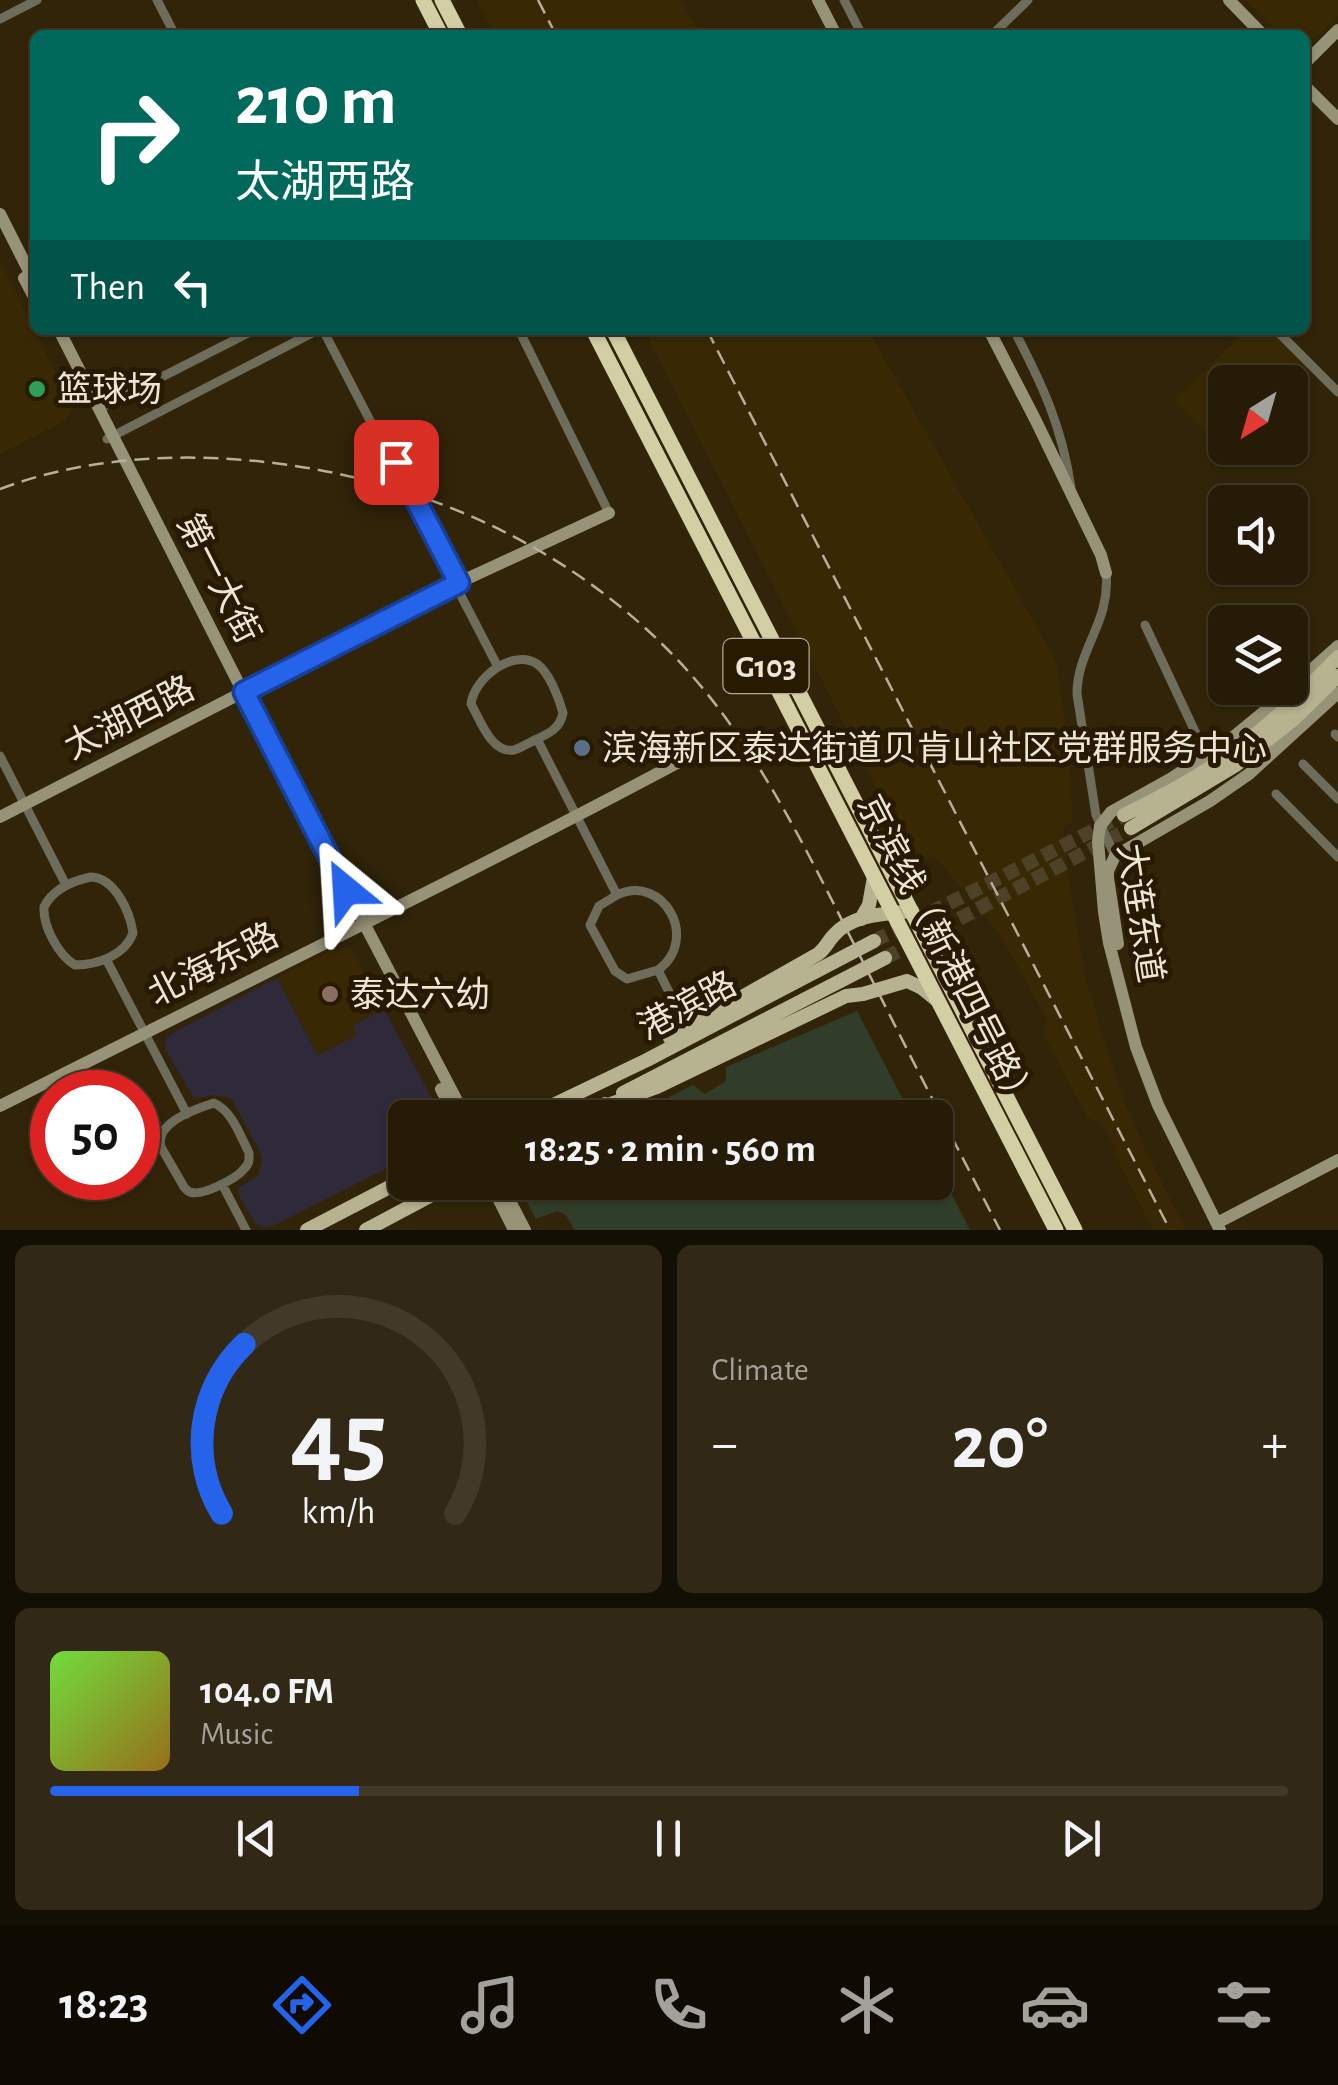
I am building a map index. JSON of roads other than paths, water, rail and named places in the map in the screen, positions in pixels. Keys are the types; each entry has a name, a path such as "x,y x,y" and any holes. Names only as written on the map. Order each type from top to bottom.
{"highway":[{"path":"423,0 438,30"},
{"path":"442,0 457,30"},
{"name":"京滨线（新港四号路）","path":"596,335 1056,1230"},
{"name":"京滨线（新港四号路）","path":"616,335 1075,1230"}],"main road":[{"path":"818,0 833,30"},
{"path":"1220,0 1249,30"},
{"path":"1228,0 1258,30"},
{"path":"1310,60 1338,33"},
{"path":"1310,83 1338,111"},
{"path":"1310,91 1338,120"},
{"path":"0,214 30,273"},
{"path":"0,231 30,289"},
{"name":"第一大街","path":"54,335 360,924 447,1100"},
{"name":"第一大街","path":"62,335 110,438"},
{"path":"992,335 1101,555 1106,573"},
{"name":"太湖西路","path":"0,814 456,582 608,511"},
{"name":"大连东道","path":"1222,1227 1166,1123 1136,1047 1104,912 1098,841 1102,824 1111,812 1206,756 1266,711 1338,646"},
{"path":"1338,657 1234,752 1128,821 1182,800 1236,766 1294,719 1338,676"},
{"name":"大连东道","path":"1222,1227 1151,1071 1120,952 1108,871 1117,854 1249,774 1338,693"},
{"name":"北海东路","path":"0,1106 577,817 720,740"},
{"path":"860,918 869,905 874,877"},
{"path":"588,1087 818,954 834,934 860,918 912,912"},
{"name":"第一大街","path":"360,924 456,1100"},
{"path":"886,987 905,971 920,927"},
{"name":"港滨路","path":"562,1100 874,941"},
{"path":"612,1100 885,958"},
{"path":"622,1100 657,1087 846,996 907,981 938,1001"},
{"path":"1222,1227 1338,1160"},
{"path":"1222,1227 1338,1169"},
{"path":"307,1230 388,1188"},
{"path":"366,1230 422,1200"},
{"path":"499,1200 514,1230"},
{"path":"509,1200 525,1230"}],"street":[{"path":"0,17 28,0"},
{"path":"0,17 37,0"},
{"path":"155,0 170,30"},
{"path":"844,0 859,30"},
{"path":"997,30 1028,0"},
{"path":"99,409 244,335"},
{"path":"110,438 313,335"},
{"path":"326,335 500,666"},
{"path":"521,335 608,511"},
{"path":"1016,335 1050,403 1067,460 1073,500"},
{"path":"1283,335 1338,390"},
{"path":"1106,573 1111,584 1109,606 1081,685 1102,824 1117,854"},
{"path":"1144,624 1206,756"},
{"path":"530,660 542,666 563,713 553,731 512,751 492,742 472,704 477,684 500,666 530,660"},
{"path":"537,739 617,895"},
{"path":"0,756 66,886"},
{"path":"1303,764 1337,796"},
{"path":"1276,794 1338,856"},
{"path":"99,877 113,888 134,933 127,946 106,959 88,964 70,962 62,954 43,914 47,900 83,879 99,877"},
{"path":"643,890 658,898 674,922 678,931 674,952 658,970 627,979 615,971 590,925 599,906 617,895 643,890"},
{"path":"106,959 187,1114"},
{"path":"658,970 688,1028"},
{"path":"214,1103 230,1117 249,1153 244,1169 222,1184 195,1194 186,1190 161,1147 160,1134 171,1124 214,1103"},
{"path":"222,1184 246,1230"}],"tunnel":[{"path":"874,941 1124,815"},
{"path":"885,958 1131,828"}],"railway":[{"path":"538,0 553,30"},
{"path":"710,335 1170,1230"},
{"path":"0,489 76,468 156,458 236,459 314,469 372,482 484,522 587,581 677,659 716,705 757,764 810,858 1000,1230"}],"place":[{"name":"篮球场","path":"37,389"},
{"name":"滨海新区泰达街道贝肯山社区党群服务中心","path":"582,748"},
{"name":"泰达六幼","path":"330,994"}]}
